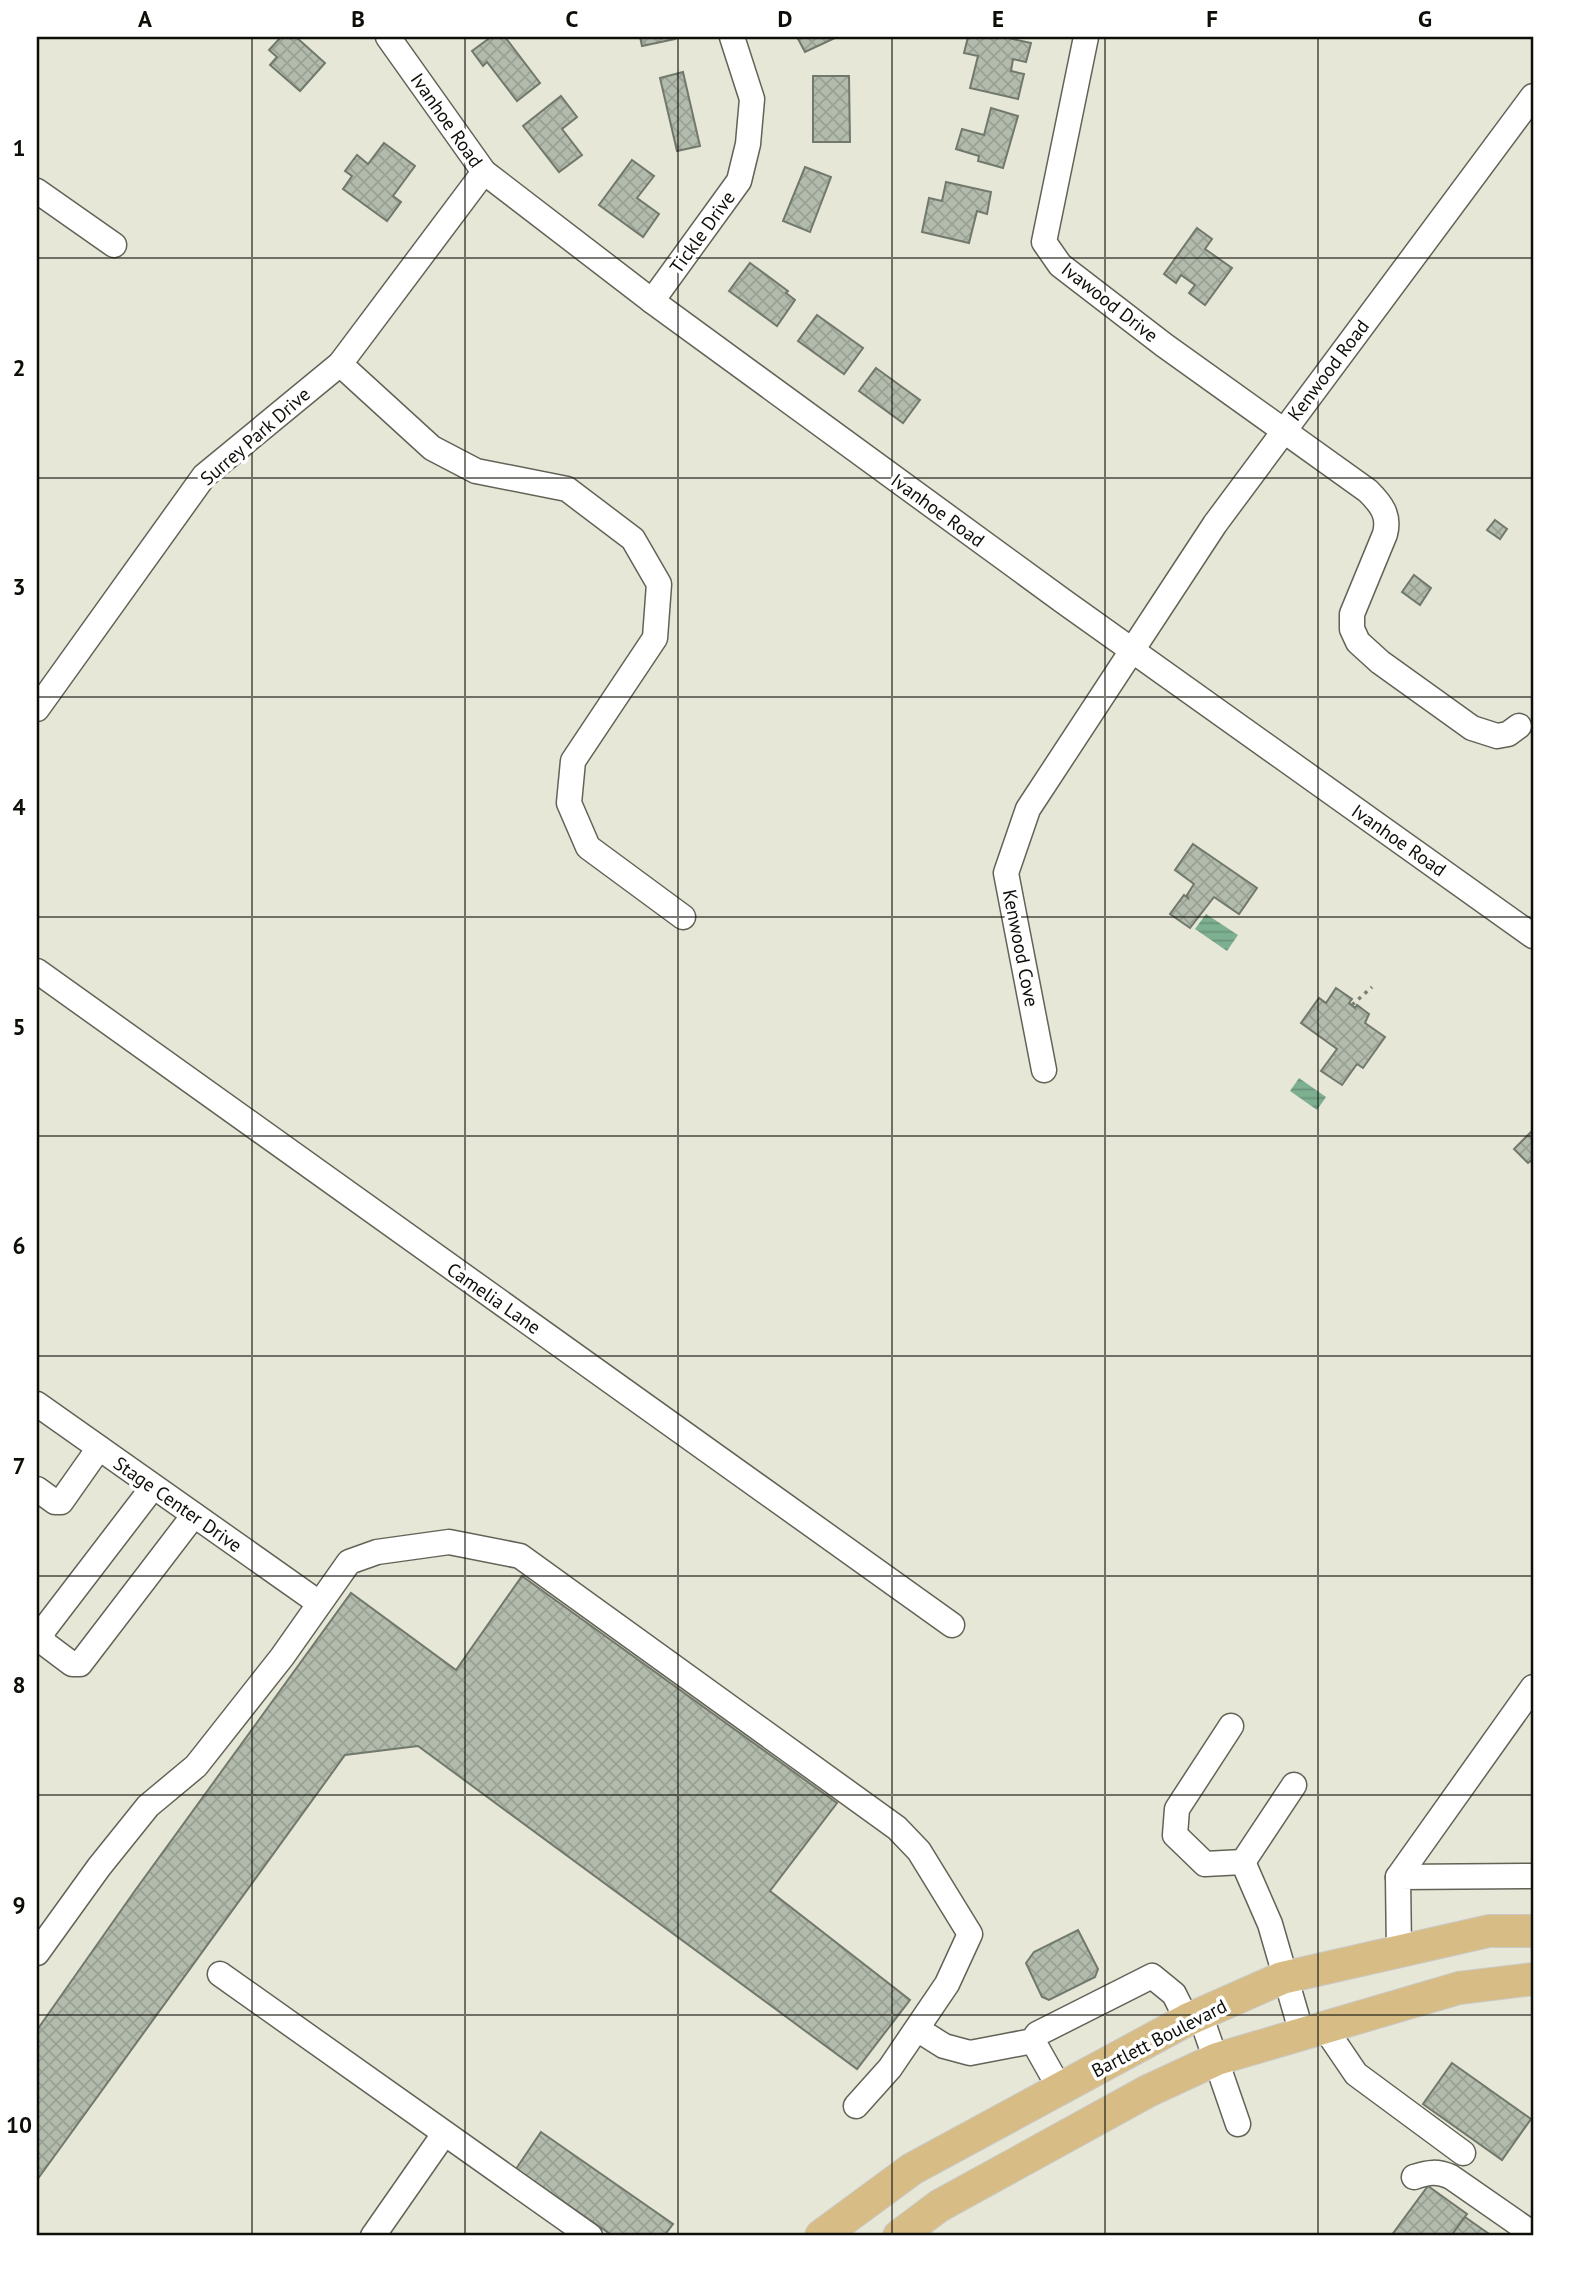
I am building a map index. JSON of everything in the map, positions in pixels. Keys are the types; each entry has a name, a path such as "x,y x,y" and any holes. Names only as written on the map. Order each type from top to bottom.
{"main road":[{"name":"Bartlett Boulevard","path":"821,2236 912,2169 1194,2017 1285,1977 1489,1931 1533,1931"},
{"path":"899,2236 950,2199 1148,2091 1217,2059 1459,1988 1533,1979"}],"street":[{"name":"Ivanhoe Road","path":"388,37 484,172 652,301 1131,650 1533,936"},
{"name":"Tickle Drive","path":"652,301 739,181 748,144 752,99 733,37"},
{"name":"Ivawood Drive","path":"1086,37 1044,242 1060,265 1164,345 1283,429 1382,504 1387,525 1385,534 1352,614 1352,629 1358,642 1380,662 1472,728 1497,736 1508,734 1518,726"},
{"name":"Kenwood Road","path":"1131,650 1215,524 1283,429 1533,96"},
{"name":"Surrey Park Drive","path":"37,709 204,476 340,364 484,172"},
{"path":"37,191 114,245"},
{"path":"340,364 432,448 477,471 566,489 633,540 659,584 655,638 573,761 569,803 588,847 683,917"},
{"name":"Kenwood Cove","path":"1044,1070 1006,873 1028,809 1131,650"},
{"name":"Camelia Lane","path":"37,971 952,1625"},
{"name":"Stage Center Drive","path":"37,1404 319,1603"},
{"path":"37,1489 55,1502 61,1502 99,1448"},
{"path":"153,1487 42,1632 44,1643 72,1664 80,1664 194,1515"},
{"path":"37,1953 99,1867 148,1806 195,1766 282,1657 349,1562 377,1552 449,1542 520,1556 897,1828 919,1851 970,1934 947,1984 890,2068 856,2106"},
{"path":"1399,1952 1398,1877 1533,1687"},
{"path":"1231,1726 1177,1810 1175,1835 1205,1864 1243,1862"},
{"path":"1243,1862 1294,1784"},
{"path":"1398,1877 1526,1877 1533,1855"},
{"path":"1243,1862 1270,1924 1285,1977 1313,2031 1356,2074 1463,2153"},
{"path":"220,1974 590,2236"},
{"path":"916,2029 944,2046 970,2053 1033,2040 1037,2034 1152,1976 1174,1994 1194,2017 1217,2059 1238,2124"},
{"path":"1033,2040 1060,2089"},
{"path":"373,2236 444,2134"},
{"path":"1414,2177 1427,2172 1440,2172 1451,2177 1533,2234"}],"path":[{"path":"1352,1005 1372,987"}],"shaded area":[{"path":"1206,914 1238,935 1227,951 1195,929"},
{"path":"1299,1078 1326,1097 1317,1110 1290,1091"}],"building":[{"path":"281,37 296,37 325,63 300,91 270,65 277,57 269,50"},
{"path":"491,37 505,37 540,83 517,101 487,62 483,66 472,51"},
{"path":"640,37 674,37 675,39 642,46"},
{"path":"797,37 837,37 805,52"},
{"path":"968,37 1004,37 1031,43 1026,62 1013,59 1011,71 1024,74 1018,99 970,88 978,56 964,53"},
{"path":"683,72 700,146 677,151 660,78"},
{"path":"813,76 849,76 850,142 813,142"},
{"path":"561,96 577,117 562,129 582,155 559,172 523,126"},
{"path":"991,108 1018,116 1003,168 978,161 979,156 956,149 962,129 984,135"},
{"path":"384,143 415,166 393,196 401,202 387,221 343,189 352,176 345,171 357,155 368,164"},
{"path":"632,160 654,176 637,198 659,214 643,237 599,205"},
{"path":"805,167 831,177 810,232 783,221"},
{"path":"946,182 991,192 987,214 977,211 969,243 922,232 929,198 942,201"},
{"path":"1197,228 1212,239 1205,249 1232,268 1205,305 1189,293 1195,285 1181,275 1176,283 1164,274"},
{"path":"750,263 788,291 786,293 795,300 777,326 729,291"},
{"path":"817,315 863,348 844,374 798,341"},
{"path":"876,368 920,400 903,423 859,391"},
{"path":"1495,520 1507,529 1500,539 1487,530"},
{"path":"1414,575 1431,588 1420,605 1402,592"},
{"path":"1193,844 1257,888 1239,914 1214,897 1190,928 1170,914 1184,895 1188,898 1187,895 1194,884 1175,870"},
{"path":"1336,988 1352,999 1349,1003 1355,1008 1357,1005 1369,1014 1365,1023 1385,1037 1363,1068 1357,1064 1342,1085 1321,1071 1337,1049 1301,1023 1319,998 1326,1003"},
{"path":"1533,1130 1533,1159 1528,1163 1514,1149"},
{"path":"522,1576 837,1803 770,1891 910,2000 857,2069 418,1746 345,1755 37,2180 37,2030 351,1593 456,1670"},
{"path":"1078,1930 1098,1969 1095,1977 1049,2000 1042,1997 1026,1963 1034,1952"},
{"path":"1452,2063 1531,2119 1502,2160 1423,2104"},
{"path":"541,2132 673,2224 664,2236 613,2236 516,2169"},
{"path":"1428,2186 1467,2214 1451,2236 1391,2236"},
{"path":"1465,2217 1492,2236 1451,2236"}]}
